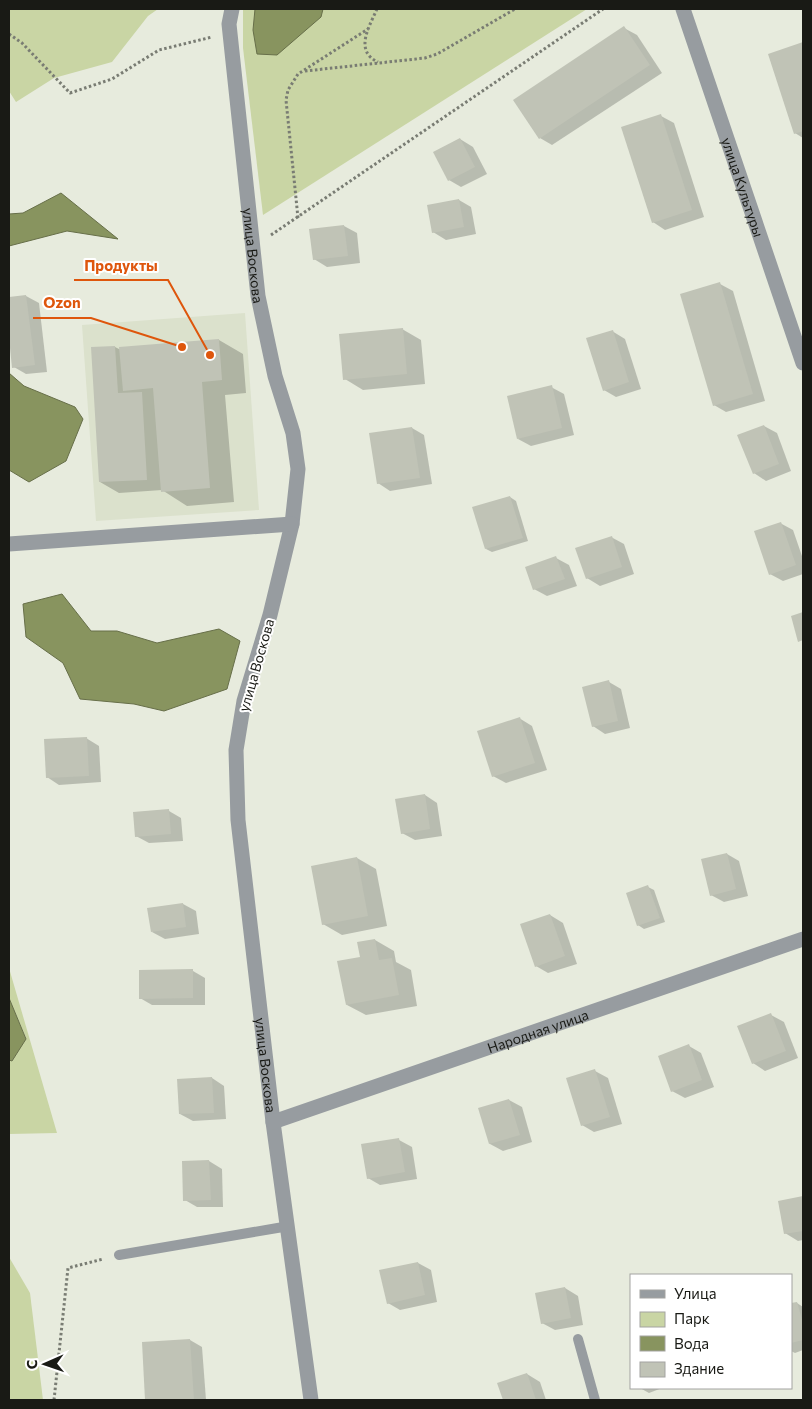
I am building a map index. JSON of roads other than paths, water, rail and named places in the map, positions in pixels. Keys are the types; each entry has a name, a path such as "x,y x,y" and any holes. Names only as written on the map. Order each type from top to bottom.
{"street":[{"name":"улица Культуры","path":"683,9 799,339 803,363"},
{"name":"улица Воскова","path":"230,22 252,245 260,304 275,376 293,433 298,469 292,524 270,615 244,701 236,750 238,820 273,1122 289,1226 311,1400"},
{"path":"9,544 292,524"},
{"name":"Народная улица","path":"273,1122 803,939"}],"lane":[{"path":"119,1255 289,1226"},
{"path":"578,1339 594,1400"}],"water":[{"path":"255,9 323,9 321,17 277,55 257,54 253,30"},
{"path":"61,193 118,239 67,231 9,246 9,214 23,213"},
{"path":"9,373 24,386 75,407 83,419 66,461 29,482 9,470"},
{"path":"62,594 91,631 117,631 157,643 219,629 240,641 227,689 164,711 134,704 80,699 63,663 26,637 23,604"},
{"path":"9,998 26,1039 12,1061 9,1060"}],"place":[{"name":"Ozon","path":"182,347"},
{"name":"Продукты","path":"210,355"}]}
